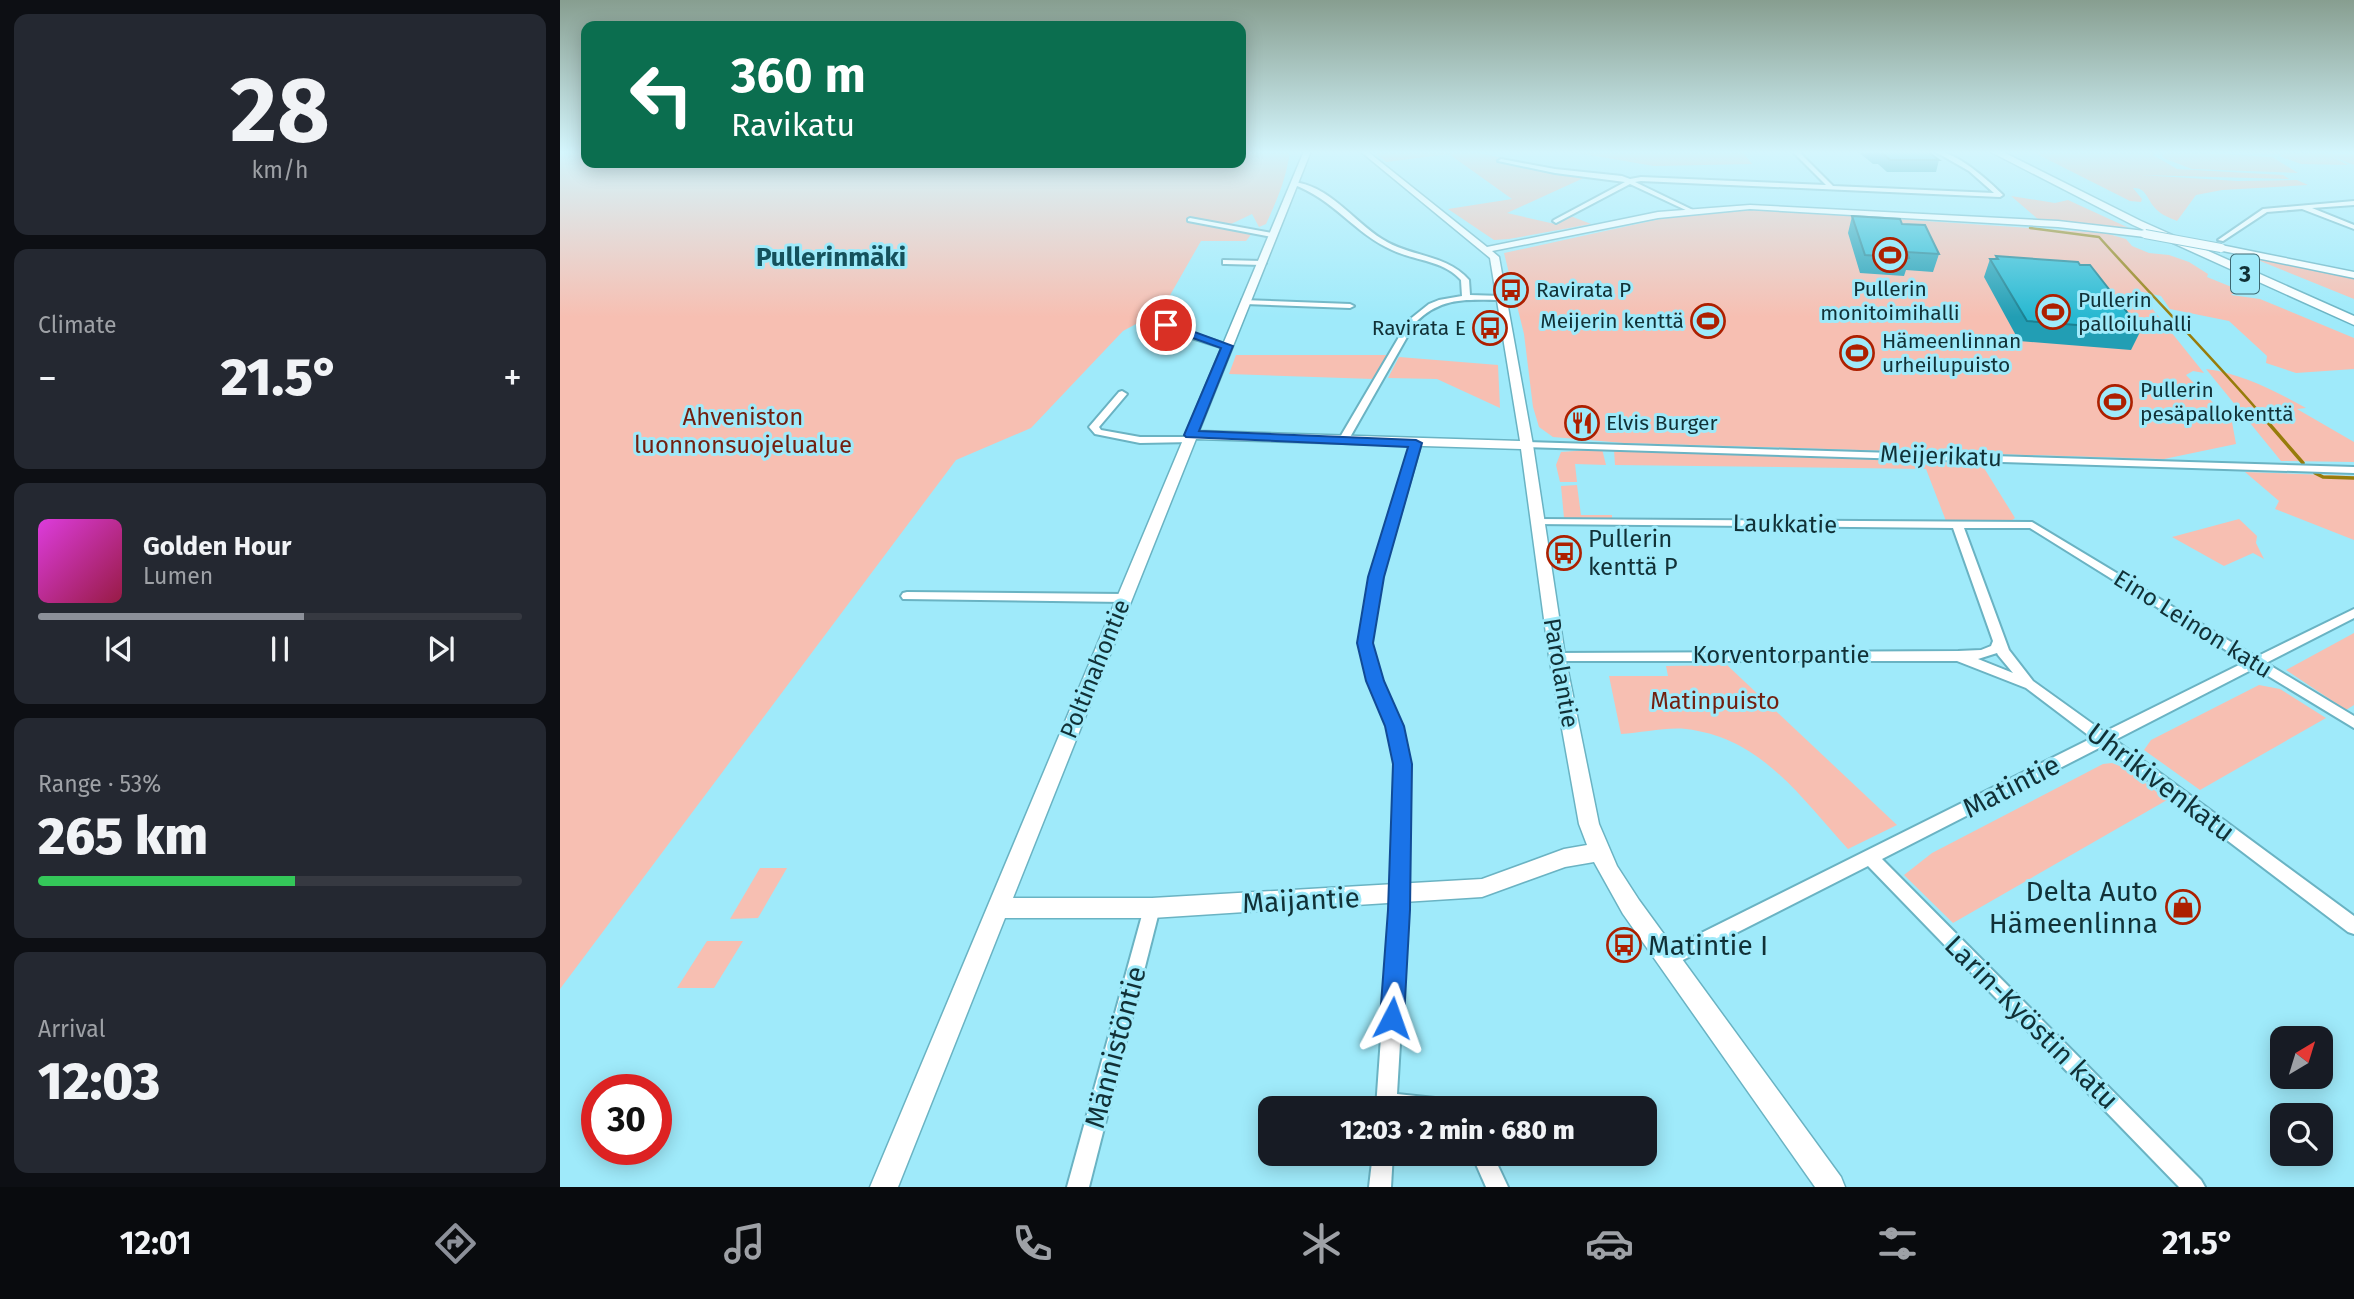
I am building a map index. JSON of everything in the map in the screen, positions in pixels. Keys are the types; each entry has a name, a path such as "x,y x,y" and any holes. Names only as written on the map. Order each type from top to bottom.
{"highway":[{"name":"3","path":"2104,206 2354,321"},
{"name":"3","path":"2119,206 2354,313"}],"main road":[{"name":"Poltinahontie","path":"884,1187 1284,206"},
{"path":"1430,206 1488,249 1692,211 1788,208 2048,224 2145,234 2221,244 2354,275"},
{"name":"Parolantie","path":"1488,249 1497,265 1527,445 1557,656 1589,824 1599,852 1631,907 1667,959 1831,1187"},
{"path":"1190,437 1527,445"},
{"name":"Maijantie","path":"996,908 1152,908 1482,888 1564,858 1599,852"}],"street":[{"path":"1338,206 1393,249 1455,270 1465,280 1466,298"},
{"path":"1556,221 1583,206"},
{"path":"1683,206 1692,211"},
{"path":"2221,244 2265,210 2297,206"},
{"path":"2302,206 2354,227"},
{"path":"1190,220 1272,235"},
{"path":"1226,262 1262,263"},
{"path":"1344,439 1412,322 1424,308 1440,301 1502,298"},
{"path":"1245,302 1350,306"},
{"path":"1143,320 1227,346"},
{"path":"1122,394 1094,427 1098,432 1140,440 1190,437"},
{"path":"1387,1096 1399,895 1403,764 1395,726 1375,681 1365,643 1376,577 1416,443"},
{"name":"Meijerikatu","path":"1527,445 2354,470"},
{"name":"Laukkatie","path":"1538,522 2032,526"},
{"path":"1958,526 2003,652 2031,685"},
{"name":"Eino Leinon katu","path":"2032,526 2354,723"},
{"path":"907,596 1124,598"},
{"name":"Matintie","path":"1667,959 2354,613"},
{"name":"Korventorpantie","path":"1557,656 1958,656 1982,654 1996,649 1999,640"},
{"name":"Uhrikivenkatu","path":"1958,656 2031,685 2354,926"},
{"name":"Larin-Kyöstin katu","path":"1870,858 2194,1187"},
{"name":"Männistöntie","path":"1078,1187 1152,908"},
{"path":"1380,1187 1382,1166"},
{"path":"1487,1166 1497,1187"}],"green space":[{"name":"Ahveniston luonnonsuojelualue","path":"560,206 1273,206 1266,224 1259,227 1252,214 1229,225 1253,232 1246,241 1201,241 1157,318 1149,317 1123,331 1031,428 956,460 560,989"},
{"path":"1521,206 1507,213 1555,224 1568,215 1591,224 1494,240 1448,209"},
{"path":"2023,206 2082,206 2129,228 2039,220"},
{"path":"2154,206 2188,206 2177,221 2159,212"},
{"name":"Hämeenlinnan urheilupuisto","path":"1760,210 2105,233 2126,239 2132,246 2149,253 2169,255 2189,262 2208,274 2207,277 2239,290 2231,295 2260,299 2354,338 2354,369 2296,373 2266,363 2267,356 2229,321 2170,309 2161,296 2138,291 2204,373 2193,371 2186,375 2232,422 2236,444 2164,459 1624,443 1553,437 1539,427 1533,407 1524,334 1504,253 1660,219 1713,211"},
{"path":"2245,254 2354,278 2354,299 2253,258"},
{"path":"1236,355 1387,355 1373,379 1229,374"},
{"path":"1399,357 1498,365 1500,408 1437,379 1388,378"},
{"path":"2206,369 2245,379 2306,408 2297,409 2354,442 2354,462 2281,461"},
{"path":"1602,449 1606,465 1575,464 1577,482 1560,482 1556,465 1561,452"},
{"path":"1614,450 1974,461 1984,468 2015,518 2011,521 1946,521 1926,469 1615,465"},
{"path":"2245,472 2354,476 2354,540 2275,509 2279,501"},
{"path":"1577,485 1581,515 1612,515 1612,518 1564,518 1561,486"},
{"path":"2239,519 2257,536 2256,543 2264,559 2253,553 2224,566 2172,537"},
{"path":"2354,633 2354,705 2346,710 2286,670"},
{"name":"Matinpuisto","path":"1727,665 1897,825 1848,849 1778,773 1737,744 1686,729 1621,734 1609,676 1668,676 1666,666"},
{"path":"2259,685 2280,689 2326,718 2200,790 2144,750 2151,740"},
{"path":"2112,763 2127,769 2167,800 1953,923 1904,875 1932,853 2103,764"},
{"path":"760,868 787,868 758,918 730,919"},
{"path":"707,941 743,941 714,988 677,988"}],"building":[{"path":"1852,216 1900,219 1902,224 1925,225 1939,254 1907,252 1909,258 1865,255"},
{"path":"1996,256 2090,265 2141,330 2027,321 1990,259 1998,259"}],"waterway":[{"path":"2030,228 2099,237 2260,413"},
{"path":"2258,411 2303,463"},
{"path":"2315,473 2323,477 2354,478"}],"place":[{"name":"Pullerin monitoimihalli","path":"1890,255"},
{"name":"Ravirata P","path":"1511,290"},
{"name":"Pullerin palloiluhalli","path":"2053,312"},
{"name":"Meijerin kenttä","path":"1708,321"},
{"name":"Ravirata E","path":"1490,328"},
{"name":"Hämeenlinnan urheilupuisto","path":"1857,353"},
{"name":"Pullerin pesäpallokenttä","path":"2115,402"},
{"name":"Elvis Burger","path":"1582,423"},
{"name":"Pullerin kenttä P","path":"1564,553"},
{"name":"Delta Auto Hämeenlinna","path":"2183,907"},
{"name":"Matintie I","path":"1624,945"}],"district":[{"name":"Pullerinmäki","path":"831,257"}],"route":[{"path":"1166,325 1227,346 1191,435 1416,443 1376,577 1365,643 1375,681 1395,726 1403,764 1399,910 1392,1018"}]}
